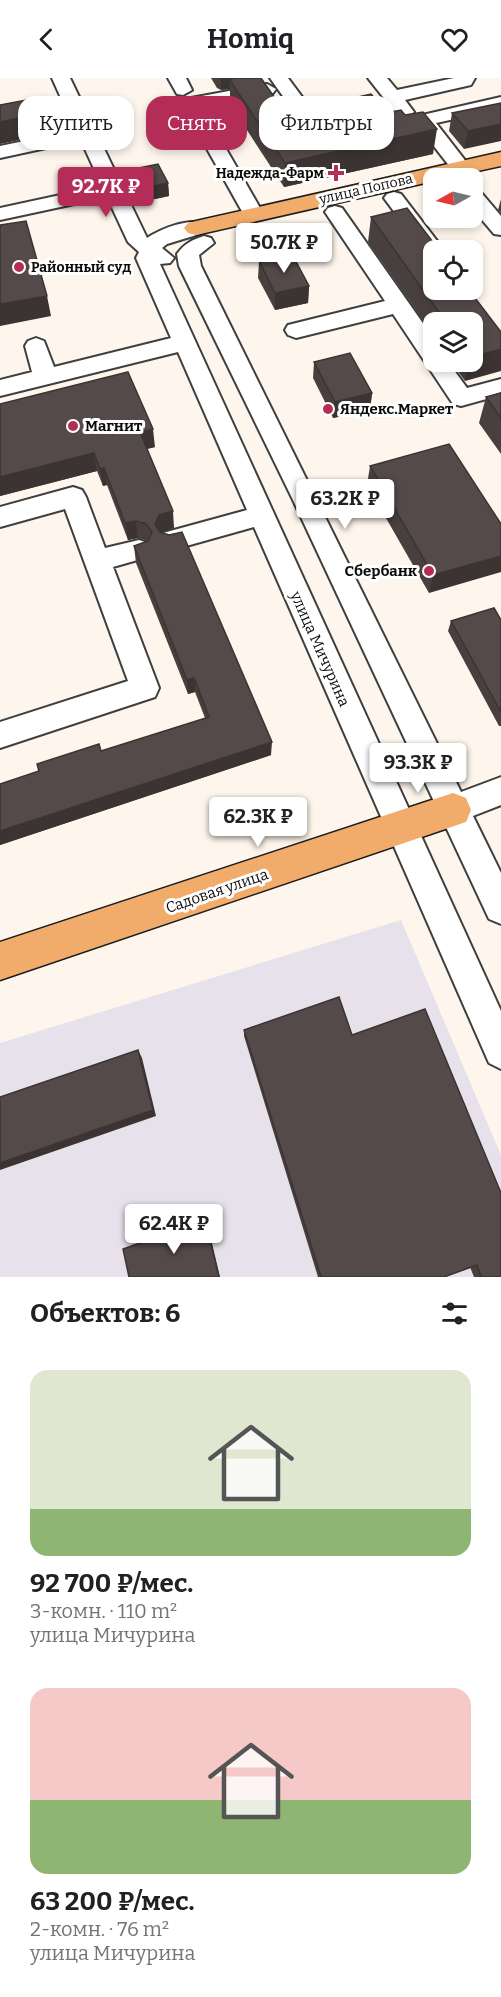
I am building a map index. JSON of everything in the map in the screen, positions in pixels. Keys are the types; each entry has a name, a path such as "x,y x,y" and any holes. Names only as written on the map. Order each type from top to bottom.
{"main road":[{"name":"улица Попова","path":"481,168 501,159"},
{"name":"улица Попова","path":"483,174 501,174"},
{"name":"улица Попова","path":"200,236 254,215 423,182"},
{"name":"улица Попова","path":"200,236 335,212 423,191"},
{"name":"Садовая улица","path":"0,961 453,810"}],"street":[{"name":"улица Мичурина","path":"62,78 71,96"},
{"path":"377,78 391,96"},
{"path":"394,97 465,81 466,78"},
{"path":"254,215 191,104 281,82 326,143 501,104"},
{"path":"394,99 461,168"},
{"path":"0,115 18,112"},
{"path":"0,152 18,148"},
{"name":"улица Мичурина","path":"96,150 138,242 186,270"},
{"path":"0,214 114,189"},
{"path":"394,198 426,240"},
{"path":"483,207 501,229"},
{"path":"335,212 423,341"},
{"path":"149,249 156,239 200,236 197,245 188,254 186,270 306,500 501,908"},
{"name":"улица Мичурина","path":"149,249 147,258 183,343 501,1051"},
{"path":"157,280 160,273 168,268 186,270"},
{"path":"296,330 398,305"},
{"path":"0,388 183,343"},
{"path":"36,346 45,377"},
{"path":"443,372 461,398 501,387"},
{"path":"0,517 74,497 145,688 0,735"},
{"path":"172,540 261,516"},
{"path":"98,561 140,550"},
{"name":"Садовая улица","path":"453,810 501,791"}],"shaded area":[{"path":"401,920 501,1155 501,1277 0,1277 0,1043"}],"building":[{"path":"261,78 274,96 259,96 259,124 247,106 247,96 240,96 229,79"},
{"path":"18,102 18,118 0,122 0,105"},
{"path":"501,103 501,124 468,131 452,113"},
{"path":"401,110 405,115 423,112 437,129 394,139 394,111"},
{"path":"276,150 343,150 285,163"},
{"path":"158,164 168,183 139,189 129,170"},
{"path":"407,208 431,240 423,240 423,290 371,217"},
{"name":"Районный суд","path":"26,221 47,296 0,304 0,225"},
{"path":"292,254 309,286 275,293 259,261"},
{"path":"430,300 477,300 501,332 501,349 483,354 483,312 439,312"},
{"path":"350,353 372,393 335,402 314,362"},
{"path":"128,372 153,429 140,432 173,511 159,515 155,524 160,532 169,535 182,532 272,742 0,831 0,784 39,771 37,764 99,744 101,751 209,717 194,678 187,680 134,546 148,541 152,532 146,524 136,521 125,523 104,468 100,469 94,453 0,477 0,404"},
{"path":"501,393 501,418 486,397"},
{"path":"449,444 501,524 501,556 433,575 370,466"},
{"path":"494,608 501,620 501,712 451,621"},
{"path":"339,997 352,1035 425,1009 501,1193 501,1277 481,1277 477,1265 444,1277 321,1277 244,1030"},
{"path":"138,1050 153,1110 0,1163 0,1097"},
{"path":"205,1220 219,1277 129,1277 123,1249"}],"place":[{"name":"Надежда-Фарм","path":"336,173"},
{"name":"Районный суд","path":"19,267"},
{"name":"Яндекс.Маркет","path":"328,409"},
{"name":"Магнит","path":"73,426"},
{"name":"Сбербанк","path":"429,571"}]}
